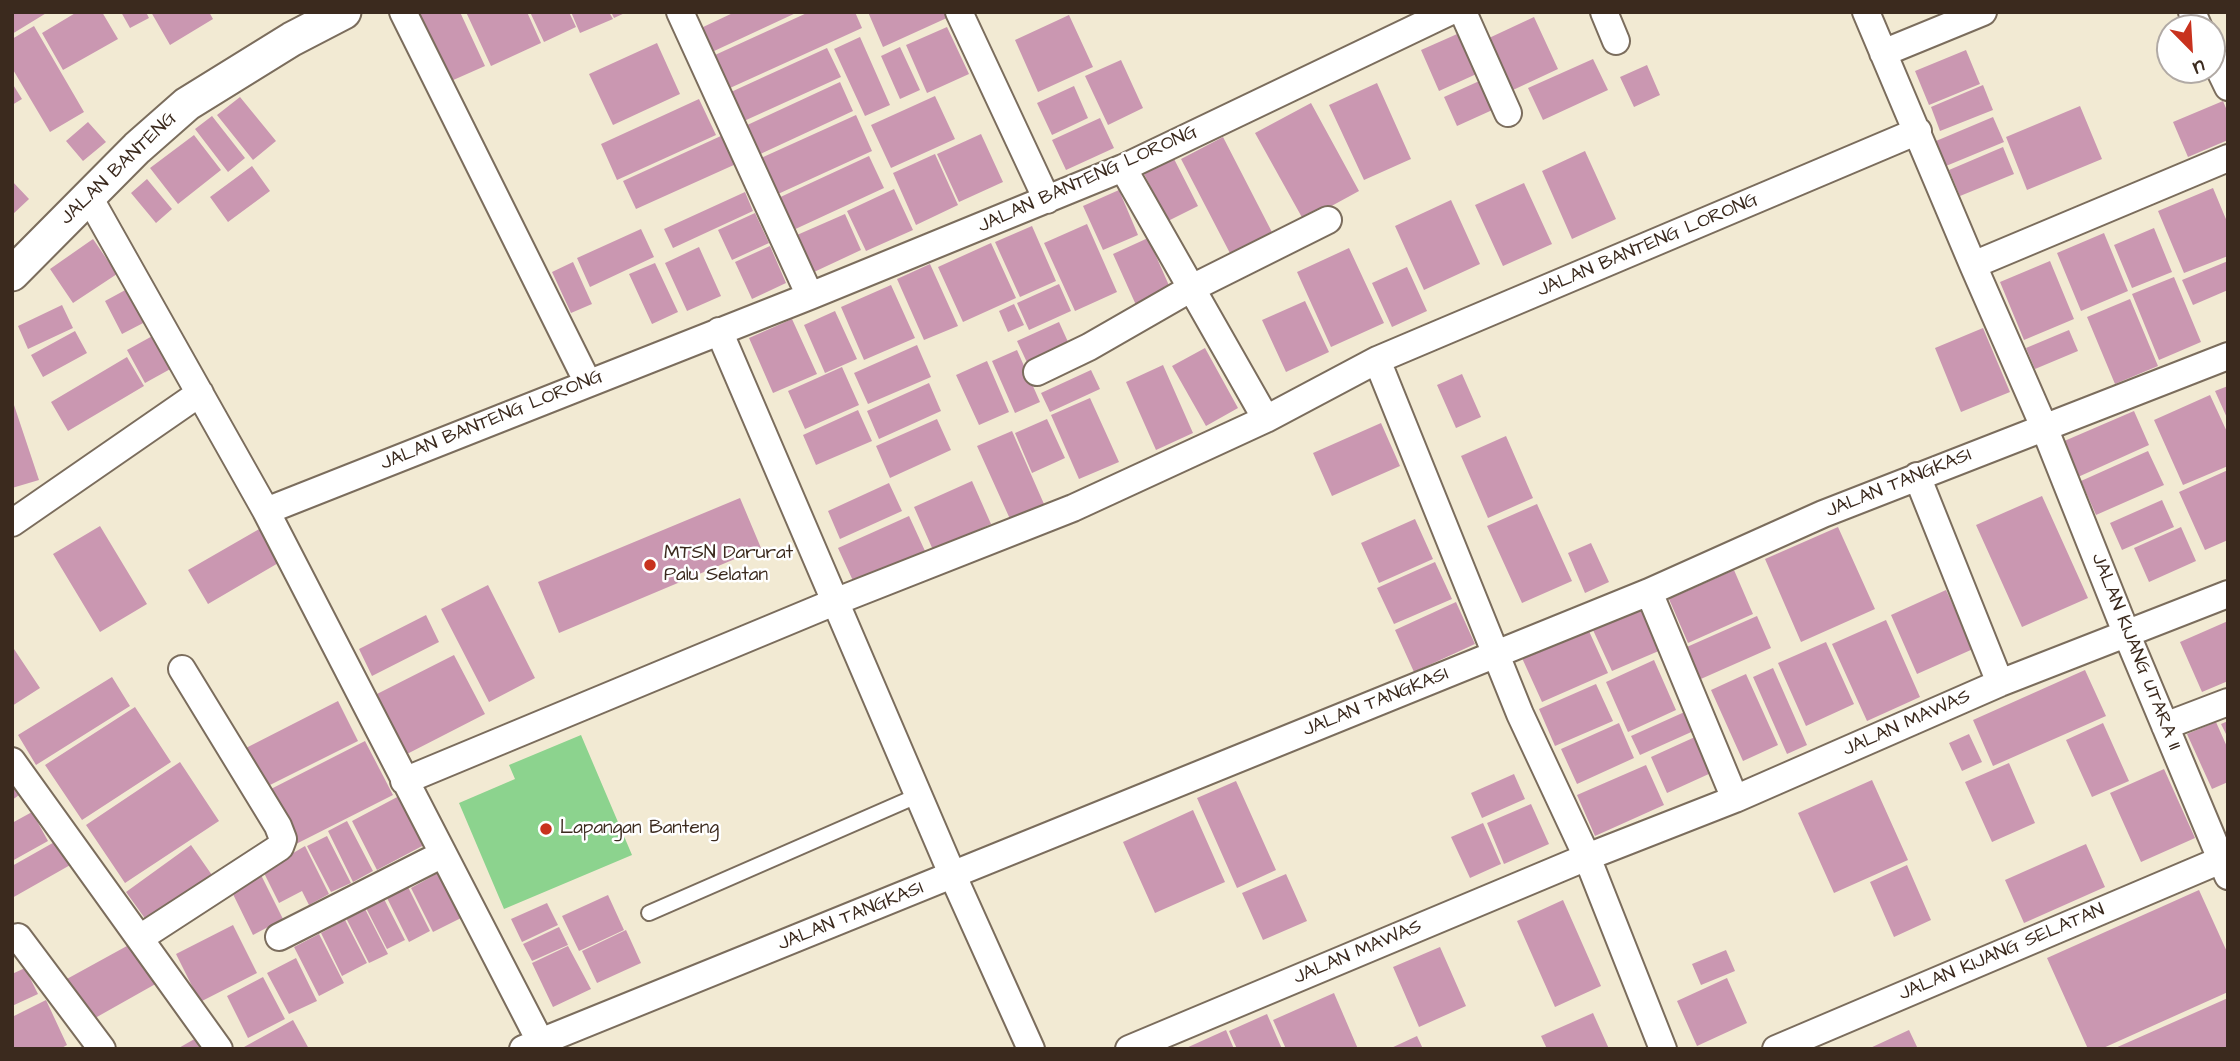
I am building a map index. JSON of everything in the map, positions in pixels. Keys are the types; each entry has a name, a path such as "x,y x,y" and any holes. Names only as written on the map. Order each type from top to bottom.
{"street":[{"name":"JALAN BANTENG","path":"12,274 164,122 187,104 292,39 344,12"},
{"path":"403,12 588,383"},
{"path":"680,12 810,296"},
{"path":"959,12 1046,200"},
{"name":"JALAN BANTENG LORONG","path":"266,511 810,296 1123,168 1449,12"},
{"path":"1463,12 1508,113"},
{"path":"1604,12 1616,41"},
{"path":"1866,12 2044,427"},
{"path":"1883,53 1983,12"},
{"name":"JALAN BANTENG LORONG","path":"404,781 837,601 1073,508 1266,419 1377,360 1918,131"},
{"path":"1973,265 2228,158"},
{"path":"1123,168 1266,419"},
{"path":"89,197 266,511 443,853 532,1045"},
{"path":"1037,372 1089,347 1190,289 1328,220"},
{"path":"719,331 953,876 1031,1049"},
{"name":"JALAN TANGKASI","path":"532,1045 1648,592 1823,514 2228,356"},
{"path":"1377,360 1498,653 1520,714 1587,857 1663,1049"},
{"path":"12,523 200,393"},
{"name":"JALAN KIJANG UTARA II","path":"2044,427 2127,635 2226,864"},
{"path":"1917,476 2000,684"},
{"path":"1648,592 1735,799"},
{"name":"JALAN MAWAS","path":"1129,1049 1587,857 1735,799 2000,684 2228,594"},
{"path":"139,938 280,846 283,839 278,826 182,669"},
{"path":"2165,726 2228,702"},
{"path":"12,761 219,1049"},
{"path":"279,937 443,853"},
{"name":"JALAN KIJANG SELATAN","path":"1776,1049 2226,864"},
{"path":"18,937 103,1049"}],"lane":[{"path":"649,913 919,795"}],"green space":[{"name":"Lapangan Banteng","path":"581,735 632,855 504,909 459,803 515,779 509,765"}],"building":[{"path":"12,12 48,12 12,34"},
{"path":"77,12 102,12 118,39 63,70 42,33"},
{"path":"121,12 146,12 149,18 130,28"},
{"path":"151,12 209,12 213,19 170,45"},
{"path":"409,12 460,12 485,66 442,85"},
{"path":"466,12 527,12 541,43 491,66"},
{"path":"530,12 569,12 576,27 544,42"},
{"path":"571,12 609,12 613,19 580,33"},
{"path":"611,12 627,12 614,18"},
{"path":"735,12 798,12 712,52 701,28"},
{"path":"809,12 855,12 862,28 730,88 715,55"},
{"path":"868,12 947,12 949,17 883,47"},
{"path":"1069,15 1093,67 1038,92 1015,40"},
{"path":"1534,17 1558,69 1513,90 1489,38"},
{"path":"34,26 84,112 50,132 12,68 12,39"},
{"path":"947,27 969,74 927,93 906,45"},
{"path":"1464,31 1483,71 1439,91 1421,50"},
{"path":"860,37 890,105 865,116 834,49"},
{"path":"657,43 680,94 613,125 589,74"},
{"path":"900,47 920,90 900,99 881,56"},
{"path":"827,48 841,77 744,121 731,92"},
{"path":"1966,50 1980,84 1929,105 1915,71"},
{"path":"1593,59 1608,90 1543,120 1528,88"},
{"path":"1121,60 1143,108 1108,125 1085,76"},
{"path":"1647,65 1660,95 1634,107 1620,77"},
{"path":"1486,78 1499,107 1457,126 1444,97"},
{"path":"840,82 853,111 756,156 743,127"},
{"path":"12,83 22,99 12,105"},
{"path":"1377,83 1411,159 1364,180 1329,105"},
{"path":"1983,85 1993,110 1940,131 1931,107"},
{"path":"1074,86 1088,118 1052,135 1037,103"},
{"path":"935,96 955,139 891,168 871,125"},
{"path":"240,97 276,141 253,160 217,115"},
{"path":"699,99 716,135 617,180 601,144"},
{"path":"2223,101 2228,113 2228,140 2188,157 2173,122"},
{"path":"1311,103 1359,191 1304,221 1255,133"},
{"path":"2080,106 2102,159 2027,190 2006,137"},
{"path":"856,115 872,151 778,194 761,158"},
{"path":"212,116 245,158 228,172 195,129"},
{"path":"1993,117 2004,142 1946,166 1936,141"},
{"path":"1100,118 1114,148 1066,170 1052,140"},
{"path":"88,122 106,142 83,161 66,141"},
{"path":"981,134 1003,182 959,202 937,154"},
{"path":"194,135 221,170 178,204 150,168"},
{"path":"723,135 736,164 636,209 623,181"},
{"path":"1223,137 1275,238 1233,259 1181,159"},
{"path":"2003,147 2014,174 1960,196 1949,170"},
{"path":"1585,151 1616,219 1572,239 1542,171"},
{"path":"1171,153 1198,206 1168,221 1141,168"},
{"path":"935,154 958,205 916,225 893,173"},
{"path":"869,156 884,188 789,232 774,200"},
{"path":"252,166 270,191 228,222 210,197"},
{"path":"147,179 172,209 156,223 131,193"},
{"path":"12,181 29,199 12,215"},
{"path":"1524,183 1552,244 1503,266 1475,205"},
{"path":"2213,188 2228,224 2228,256 2184,273 2158,211"},
{"path":"894,189 913,230 866,251 847,211"},
{"path":"1119,190 1138,235 1103,250 1083,206"},
{"path":"745,192 753,211 673,248 664,229"},
{"path":"1451,200 1480,264 1424,290 1395,226"},
{"path":"755,213 769,243 732,260 718,230"},
{"path":"845,214 861,250 814,272 797,235"},
{"path":"1087,224 1117,292 1075,311 1044,243"},
{"path":"1032,226 1056,281 1020,297 995,242"},
{"path":"2154,228 2172,272 2132,288 2114,245"},
{"path":"641,229 654,257 590,287 577,258"},
{"path":"2104,233 2128,291 2081,311 2057,253"},
{"path":"1148,238 1171,290 1136,305 1113,254"},
{"path":"93,239 117,274 73,303 50,269"},
{"path":"991,243 1016,298 963,322 938,267"},
{"path":"770,246 786,283 752,299 735,262"},
{"path":"699,247 721,296 687,311 665,263"},
{"path":"1349,248 1384,323 1331,347 1297,272"},
{"path":"2050,261 2074,319 2024,340 2000,282"},
{"path":"2228,261 2228,290 2193,305 2182,280"},
{"path":"573,262 592,304 571,313 552,272"},
{"path":"655,263 678,312 652,324 629,274"},
{"path":"930,264 958,326 924,340 897,279"},
{"path":"1407,267 1427,311 1392,327 1372,283"},
{"path":"2174,277 2201,342 2159,360 2132,294"},
{"path":"1059,284 1071,311 1029,330 1017,303"},
{"path":"891,285 915,338 864,360 841,307"},
{"path":"129,288 147,321 122,334 105,301"},
{"path":"2130,299 2158,366 2115,384 2087,317"},
{"path":"1305,301 1329,352 1286,372 1262,320"},
{"path":"1014,304 1024,325 1008,332 999,311"},
{"path":"62,305 73,328 28,349 18,326"},
{"path":"835,311 857,359 825,373 804,325"},
{"path":"792,319 817,374 773,393 749,338"},
{"path":"1059,322 1073,353 1031,371 1017,341"},
{"path":"1983,328 2010,392 1961,412 1935,348"},
{"path":"2069,330 2078,351 2035,369 2026,348"},
{"path":"75,331 87,353 43,377 31,355"},
{"path":"156,334 174,367 145,383 127,350"},
{"path":"917,345 931,377 868,404 854,373"},
{"path":"1205,348 1238,408 1206,426 1172,366"},
{"path":"1017,350 1040,402 1015,413 992,361"},
{"path":"127,357 144,386 68,431 51,402"},
{"path":"987,361 1009,412 979,425 956,375"},
{"path":"1163,365 1193,433 1156,450 1126,382"},
{"path":"842,367 859,405 805,429 788,391"},
{"path":"1091,370 1100,389 1050,412 1041,393"},
{"path":"1462,374 1481,417 1456,428 1437,385"},
{"path":"929,383 941,411 879,439 867,411"},
{"path":"2228,386 2228,420 2215,391"},
{"path":"2210,395 2228,434 2228,466 2183,485 2154,420"},
{"path":"1090,398 1119,462 1079,479 1051,415"},
{"path":"12,399 39,480 12,488"},
{"path":"858,410 872,441 816,465 803,435"},
{"path":"2134,411 2149,445 2078,477 2062,442"},
{"path":"937,419 951,450 890,478 876,446"},
{"path":"1047,419 1065,458 1032,473 1015,433"},
{"path":"1381,423 1400,466 1332,496 1313,453"},
{"path":"1012,431 1044,504 1010,519 977,446"},
{"path":"1506,436 1533,498 1488,518 1461,456"},
{"path":"2148,451 2164,485 2096,515 2081,481"},
{"path":"2228,470 2228,540 2205,550 2179,492"},
{"path":"972,481 991,524 933,550 914,507"},
{"path":"889,483 902,511 840,539 828,511"},
{"path":"2042,496 2088,598 2022,627 1976,525"},
{"name":"MTSN Darurat Palu Selatan","path":"740,498 761,548 559,633 538,582"},
{"path":"2162,500 2174,527 2122,550 2110,523"},
{"path":"1537,504 1572,581 1522,603 1487,526"},
{"path":"909,516 925,551 854,583 838,548"},
{"path":"1415,519 1433,559 1379,583 1361,543"},
{"path":"100,526 147,604 100,632 53,554"},
{"path":"1838,527 1875,609 1801,642 1765,559"},
{"path":"2181,527 2196,561 2149,582 2134,548"},
{"path":"261,528 280,562 208,604 188,570"},
{"path":"1591,543 1609,582 1585,593 1568,553"},
{"path":"1435,562 1452,599 1394,624 1377,588"},
{"path":"1734,570 1753,614 1688,643 1669,599"},
{"path":"488,585 535,678 489,702 441,609"},
{"path":"1946,590 1973,649 1917,674 1891,615"},
{"path":"1456,602 1475,644 1414,672 1395,630"},
{"path":"1642,608 1661,650 1612,671 1593,630"},
{"path":"426,615 439,642 372,676 359,649"},
{"path":"1757,616 1771,648 1694,682 1680,650"},
{"path":"1886,620 1920,697 1867,721 1832,644"},
{"path":"2228,621 2228,681 2202,692 2180,642"},
{"path":"1588,629 1608,673 1542,702 1522,658"},
{"path":"1826,642 1854,704 1806,726 1778,663"},
{"path":"12,646 40,688 12,706"},
{"path":"454,655 485,714 407,754 377,694"},
{"path":"1654,660 1676,710 1628,732 1606,682"},
{"path":"1773,668 1807,745 1787,754 1753,677"},
{"path":"2085,670 2106,716 1993,766 1973,720"},
{"path":"1746,674 1778,745 1743,761 1711,690"},
{"path":"112,677 130,706 36,765 18,735"},
{"path":"1596,684 1613,721 1555,746 1539,709"},
{"path":"338,701 358,741 264,788 244,749"},
{"path":"135,707 171,762 82,820 45,765"},
{"path":"1689,710 1698,729 1640,755 1631,736"},
{"path":"2228,721 2228,738 2221,724"},
{"path":"2216,722 2228,749 2228,782 2212,789 2187,734"},
{"path":"1619,723 1634,758 1577,784 1561,749"},
{"path":"2103,723 2129,781 2092,797 2066,740"},
{"path":"1969,734 1982,762 1962,771 1949,743"},
{"path":"1695,737 1711,773 1667,793 1651,757"},
{"path":"365,741 393,795 296,844 269,790"},
{"path":"180,762 219,821 125,883 86,825"},
{"path":"2009,763 2035,823 1992,842 1965,782"},
{"path":"1646,765 1664,805 1595,836 1577,795"},
{"path":"2164,769 2195,838 2141,862 2110,793"},
{"path":"12,773 25,791 12,800"},
{"path":"1514,774 1525,799 1482,818 1471,793"},
{"path":"1872,780 1908,860 1834,893 1798,813"},
{"path":"1236,781 1276,870 1237,888 1197,798"},
{"path":"401,795 426,844 377,870 352,821"},
{"path":"1531,804 1549,844 1504,864 1487,823"},
{"path":"1193,810 1225,882 1155,913 1123,842"},
{"path":"32,812 48,841 12,861 12,823"},
{"path":"347,821 373,871 353,882 328,831"},
{"path":"1483,823 1501,864 1470,878 1451,837"},
{"path":"327,836 351,883 331,892 307,846"},
{"path":"58,840 72,864 12,898 12,866"},
{"path":"2086,844 2105,887 2024,923 2005,880"},
{"path":"191,845 214,878 149,924 126,892"},
{"path":"305,846 329,894 309,905 302,891 279,903 263,871"},
{"path":"1907,865 1931,920 1894,937 1870,882"},
{"path":"440,872 463,917 433,932 411,888"},
{"path":"260,873 283,919 253,935 230,888"},
{"path":"1286,874 1307,921 1263,940 1242,893"},
{"path":"408,887 430,931 409,942 387,898"},
{"path":"2199,890 2228,954 2228,992 2101,1049 2088,1049 2047,958"},
{"path":"608,895 624,930 579,951 562,916"},
{"path":"384,899 405,940 387,949 366,908"},
{"path":"1563,900 1601,986 1555,1007 1517,921"},
{"path":"547,903 558,925 522,942 511,919"},
{"path":"365,909 388,954 369,963 346,918"},
{"path":"345,920 367,963 342,976 321,933"},
{"path":"233,925 257,973 200,1002 176,954"},
{"path":"559,927 568,945 532,961 523,944"},
{"path":"626,930 641,963 597,983 582,951"},
{"path":"319,934 344,983 319,996 294,947"},
{"path":"136,941 159,982 88,1022 65,980"},
{"path":"568,946 591,989 553,1007 532,963"},
{"path":"1440,947 1466,1006 1419,1027 1393,967"},
{"path":"1726,950 1735,971 1701,985 1692,964"},
{"path":"296,958 317,1001 289,1014 267,973"},
{"path":"25,968 38,994 12,1006 12,974"},
{"path":"263,977 285,1019 248,1038 227,996"},
{"path":"1727,978 1747,1023 1697,1046 1677,1001"},
{"path":"1334,993 1358,1049 1286,1049 1273,1020"},
{"path":"2228,998 2228,1049 2113,1049"},
{"path":"46,1000 67,1045 60,1049 13,1049 12,1017"},
{"path":"1593,1013 1609,1049 1547,1049 1541,1036"},
{"path":"1267,1014 1282,1049 1237,1049 1229,1031"},
{"path":"293,1020 309,1049 245,1049 244,1047"},
{"path":"1226,1030 1234,1049 1184,1049"},
{"path":"1909,1030 1918,1049 1868,1049"},
{"path":"205,1033 215,1049 177,1049"},
{"path":"1417,1036 1423,1049 1389,1049"}],"place":[{"name":"MTSN Darurat Palu Selatan","path":"650,565"},
{"name":"Lapangan Banteng","path":"546,829"}]}
